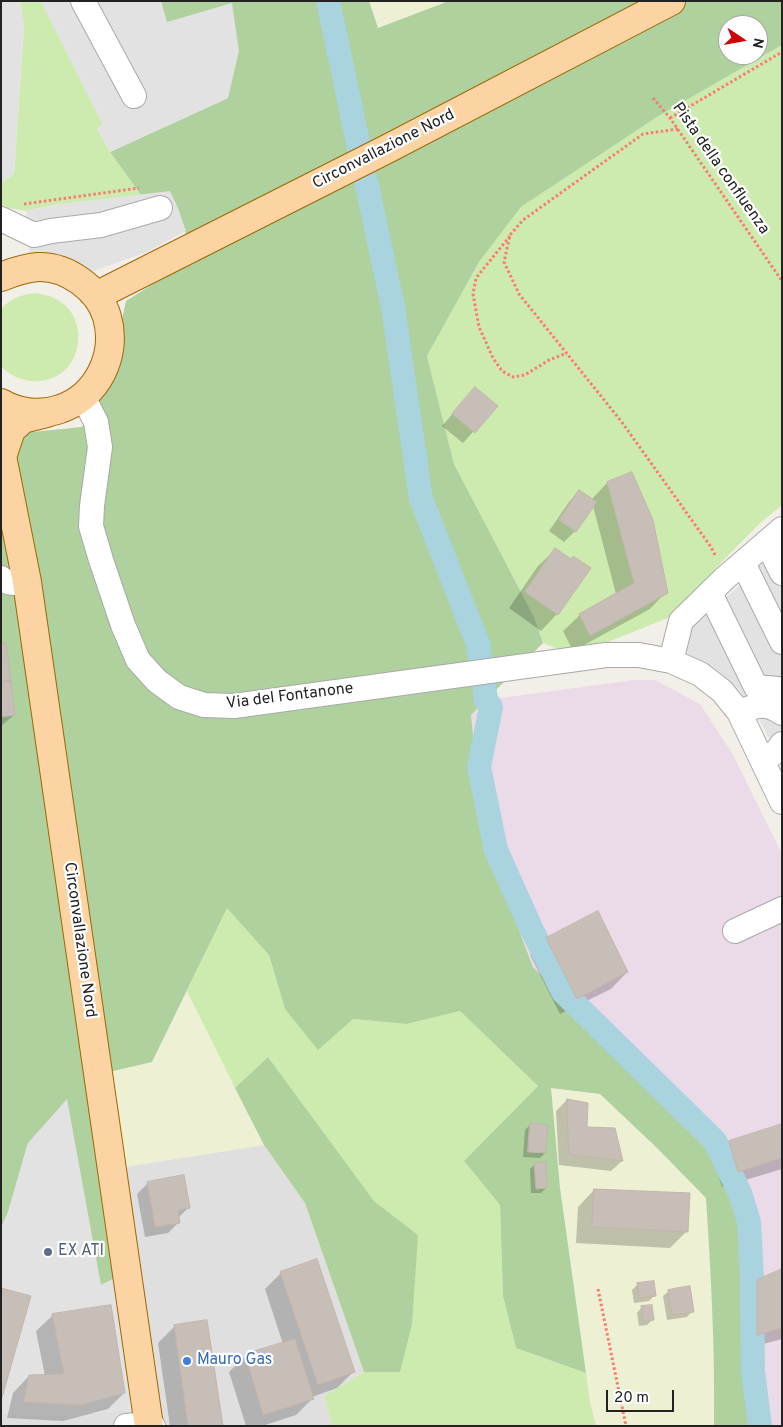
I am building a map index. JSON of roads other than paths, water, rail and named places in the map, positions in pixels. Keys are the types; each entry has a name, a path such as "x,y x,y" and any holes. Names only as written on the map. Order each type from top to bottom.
{"main road":[{"name":"Circonvallazione Nord","path":"96,296 354,166 670,1"},
{"path":"1,403 31,413 53,412 69,406 83,397 98,381 107,361 110,338 107,316 96,296 80,281 61,271 39,267 14,268"},
{"name":"Circonvallazione Nord","path":"53,412 23,419 11,430 2,453 14,580 144,1425"}],"street":[{"path":"83,1 134,96"},
{"path":"14,268 34,235 101,225 160,208"},
{"path":"10,212 34,235"},
{"name":"Via del Fontanone","path":"83,397 96,422 100,447 91,526 101,560 123,625 138,660 157,681 179,697 204,705 234,706 606,655 638,655 671,661 700,674 722,691 739,712 782,802"},
{"path":"671,661 681,621 774,536 782,573"},
{"path":"726,578 782,642"},
{"path":"726,578 756,687 782,691"},
{"path":"739,712 753,706 769,706 782,713"},
{"path":"763,761 778,750 782,744"},
{"path":"735,931 782,909"}],"waterway":[{"path":"328,1 359,147"},
{"path":"366,181 393,307 421,499 478,644 486,700 491,707 479,767 496,850 531,928 563,992 715,1141 740,1193 749,1222 752,1277 753,1372 760,1426"}],"place":[{"name":"EX ATI","path":"48,1252"},
{"name":"Mauro Gas","path":"187,1361"}]}
